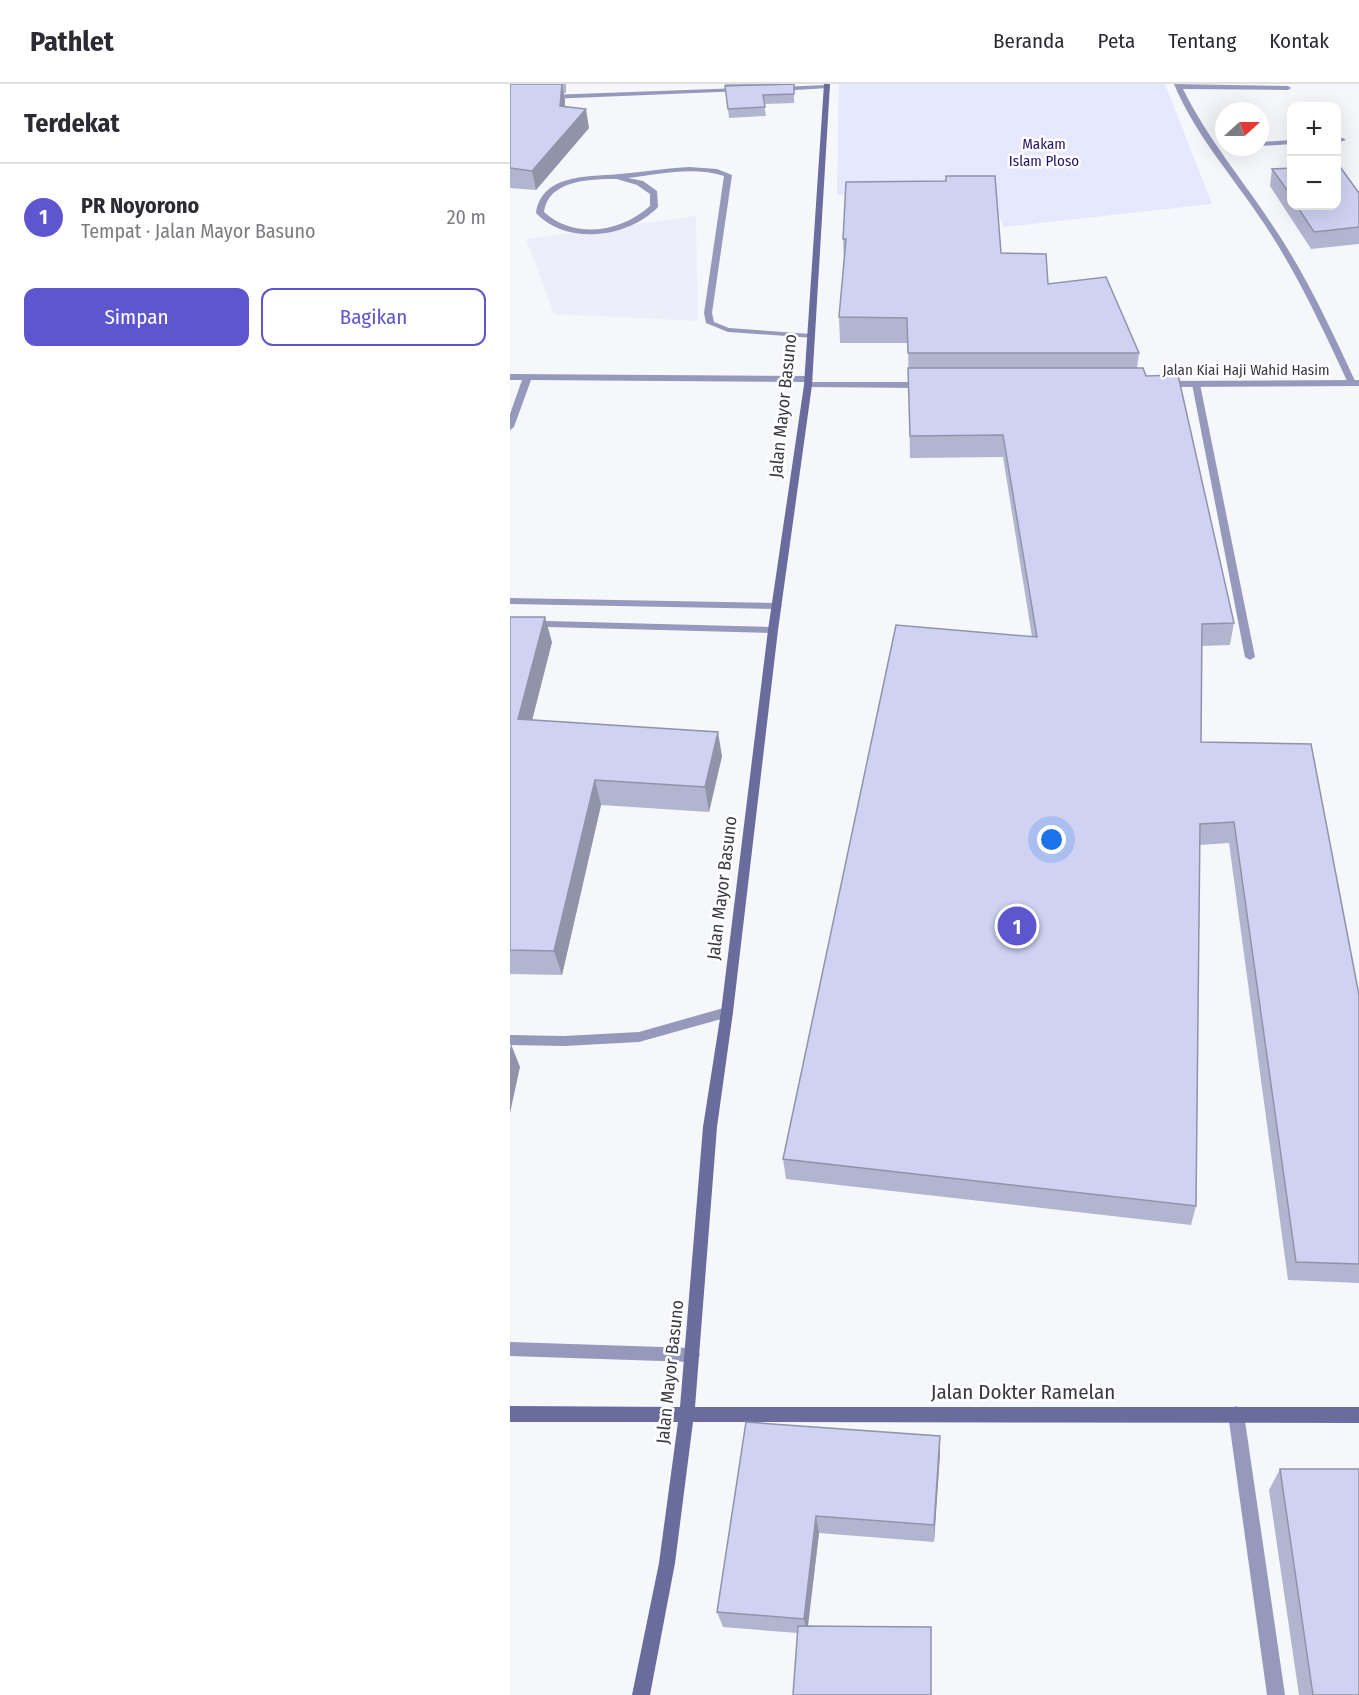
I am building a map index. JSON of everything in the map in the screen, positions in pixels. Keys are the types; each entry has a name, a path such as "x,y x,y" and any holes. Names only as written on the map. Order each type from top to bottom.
{"main road":[{"name":"Jalan Mayor Basuno","path":"641,1695 667,1563 687,1412 710,1127 727,1012 773,630 808,382 827,85"},
{"name":"Jalan Dokter Ramelan","path":"510,1414 687,1412 1359,1414"}],"street":[{"path":"668,84 668,93"},
{"path":"770,89 827,85"},
{"path":"1178,85 1288,88"},
{"path":"1178,85 1213,146 1257,208 1312,296 1355,383"},
{"path":"544,97 747,90"},
{"path":"1269,143 1287,142"},
{"path":"617,177 640,183 654,193 654,207 639,220 611,229 580,231 554,225 540,213 539,205 543,198 561,185 588,178 717,169 728,175 708,313 710,323 728,330 811,336"},
{"path":"510,377 938,385"},
{"path":"510,427 527,378"},
{"name":"Jalan Kiai Haji Wahid Hasim","path":"1149,384 1355,383"},
{"path":"1196,384 1250,657"},
{"path":"510,601 777,606"},
{"path":"510,623 773,630"},
{"path":"510,1040 639,1037 727,1012"},
{"path":"510,1349 692,1355"},
{"path":"1236,1414 1276,1695"}],"shaded area":[{"path":"696,216 698,321 554,314 526,239"}],"green space":[{"name":"Makam Islam Ploso","path":"839,84 1165,84 1212,204 1004,227 990,197 837,195"}],"building":[{"path":"510,84 562,84 560,106 586,109 532,171 510,168"},
{"path":"794,84 794,94 763,95 765,107 728,109 725,86"},
{"path":"1287,168 1287,190 1272,169"},
{"path":"1341,168 1359,193 1359,227 1314,232 1300,210 1341,210"},
{"path":"946,176 995,176 1001,253 1046,254 1048,284 1106,277 1139,353 908,353 907,318 839,317 846,239 843,239 846,182 946,181"},
{"path":"908,368 1143,368 1146,376 1178,375 1234,623 1202,624 1201,742 1311,744 1359,995 1359,1264 1296,1262 1234,822 1200,824 1196,1206 783,1159 896,625 1037,637 1003,435 910,436"},
{"path":"510,617 545,617 518,719 718,732 705,787 595,780 554,951 510,950"},
{"path":"746,1422 940,1436 934,1525 816,1516 804,1619 717,1612"},
{"path":"1280,1469 1359,1469 1359,1695 1313,1695"},
{"path":"798,1626 931,1627 931,1695 793,1695"}],"place":[{"name":"PR Noyorono","path":"1017,926"}]}
